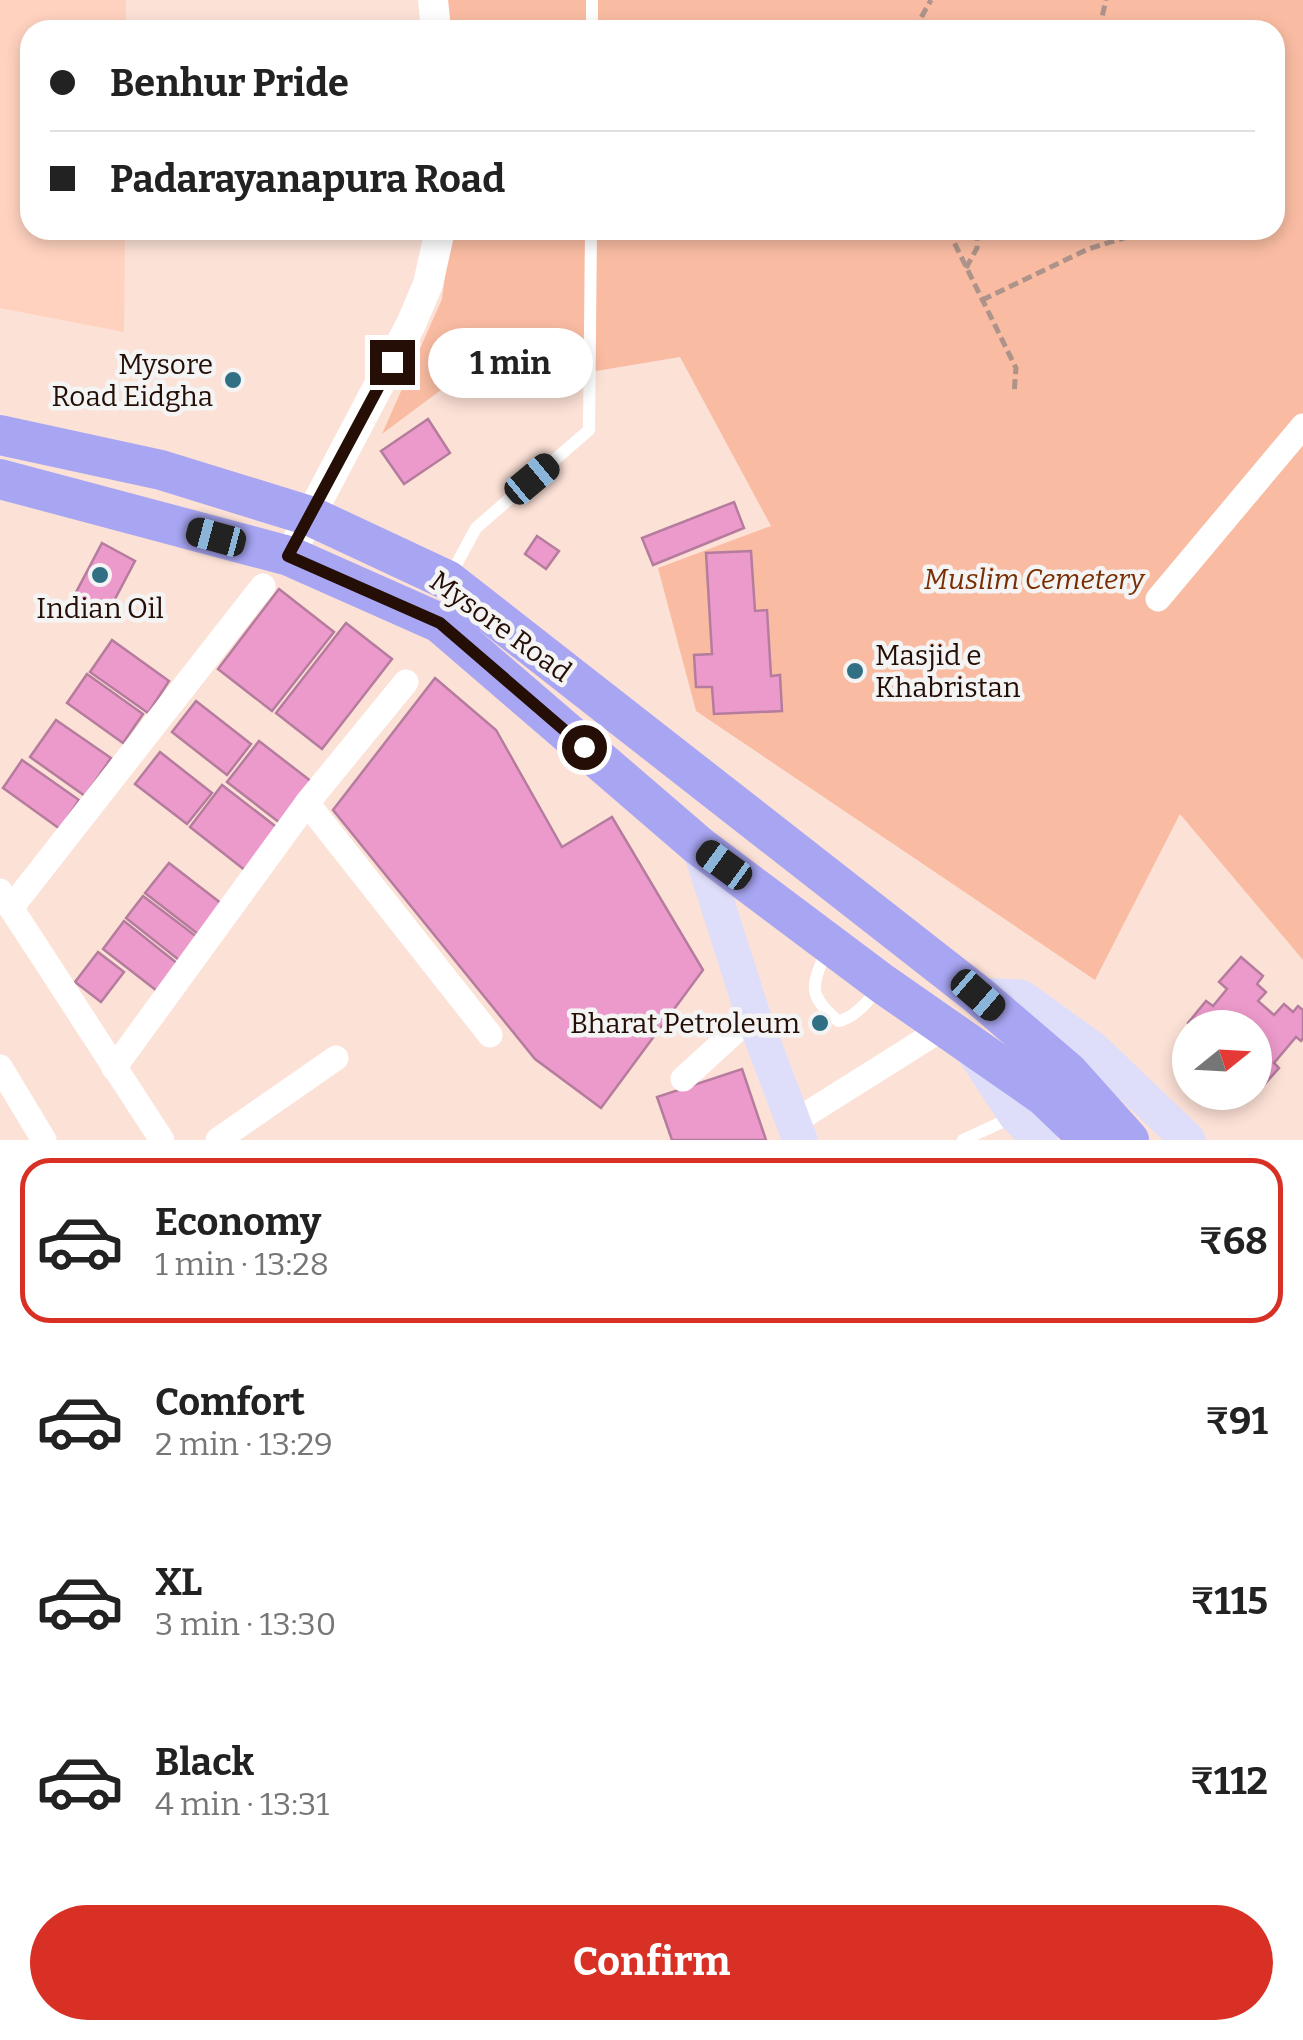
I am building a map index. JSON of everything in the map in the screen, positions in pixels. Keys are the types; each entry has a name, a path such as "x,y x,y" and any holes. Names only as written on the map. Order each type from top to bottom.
{"highway":[{"name":"Mysore Road","path":"0,435 161,470 310,516 448,580 978,995 1042,1106"},
{"name":"Mysore Road","path":"0,479 440,623 699,846 957,1036 1042,1106"},
{"path":"1042,1106 1090,1140"},
{"path":"1042,1106 1130,1140"}],"main road":[{"path":"699,846 797,1131"},
{"path":"978,995 1021,996 1093,1050 1188,1140"}],"street":[{"path":"162,1140 6,899 276,571 310,516 412,324 428,284 438,240"},
{"path":"1158,599 1303,426"},
{"path":"114,1068 307,803 406,682"},
{"path":"307,803 490,1035"},
{"path":"683,1078 754,1015"},
{"path":"797,1131 957,1036"},
{"path":"218,1140 336,1058"},
{"path":"0,1067 44,1140"}],"lane":[{"path":"448,580 476,528 590,430 591,240"},
{"path":"830,943 813,983 823,1008 838,1021 858,1011 882,984"},
{"path":"963,1140 1042,1106"}],"path":[{"path":"953,240 1016,368 1014,394"},
{"path":"966,268 977,240"},
{"path":"982,300 1088,250 1119,240"}],"shaded area":[{"path":"0,0 126,0 126,20 20,20 20,240 125,240 124,332 0,308"}],"green space":[{"name":"Muslim Cemetery","path":"442,0 1303,0 1303,960 1180,814 1095,980 696,711 658,568 771,526 680,357 560,377 538,385 516,353 477,379 469,369 382,434 442,299 450,240 1285,240 1285,20 445,20"}],"building":[{"path":"428,419 450,453 404,484 381,451"},
{"path":"734,502 744,528 653,565 642,538"},
{"path":"537,536 559,551 546,569 525,554"},
{"path":"102,543 135,561 106,616 73,598"},
{"path":"751,551 755,611 767,610 771,676 780,675 782,711 714,714 712,687 696,687 694,655 712,654 706,553"},
{"path":"279,589 334,632 272,711 218,669"},
{"path":"346,623 392,659 322,749 276,713"},
{"path":"112,640 169,681 148,713 90,672"},
{"path":"87,674 143,714 123,743 67,703"},
{"path":"435,678 496,730 562,847 612,817 703,970 601,1108 535,1059 333,810"},
{"path":"196,701 251,744 227,775 172,732"},
{"path":"56,720 111,758 85,796 30,757"},
{"path":"259,741 312,782 280,823 227,782"},
{"path":"160,752 212,793 187,824 135,784"},
{"path":"22,760 79,800 60,829 3,788"},
{"path":"222,785 279,829 246,871 190,827"},
{"path":"169,863 222,904 198,934 145,893"},
{"path":"143,896 197,937 179,960 126,918"},
{"path":"124,921 178,964 157,991 103,949"},
{"path":"98,952 124,972 101,1002 75,982"},
{"path":"1241,957 1263,976 1257,984 1266,992 1258,1001 1268,1010 1199,1010 1206,1001 1213,1006 1227,989 1219,982"},
{"path":"1284,1004 1293,1012 1298,1006 1303,1010 1303,1038 1301,1041 1296,1037 1274,1063 1279,1068 1272,1076 1272,1013"},
{"path":"742,1069 766,1140 672,1140 657,1097"}],"place":[{"name":"Mysore Road Eidgha","path":"233,380"},
{"name":"Indian Oil","path":"100,575"},
{"name":"Masjid e Khabristan","path":"855,671"},
{"name":"Bharat Petroleum","path":"820,1023"}],"route":[{"path":"392,362 288,556 440,623 584,747"}]}
